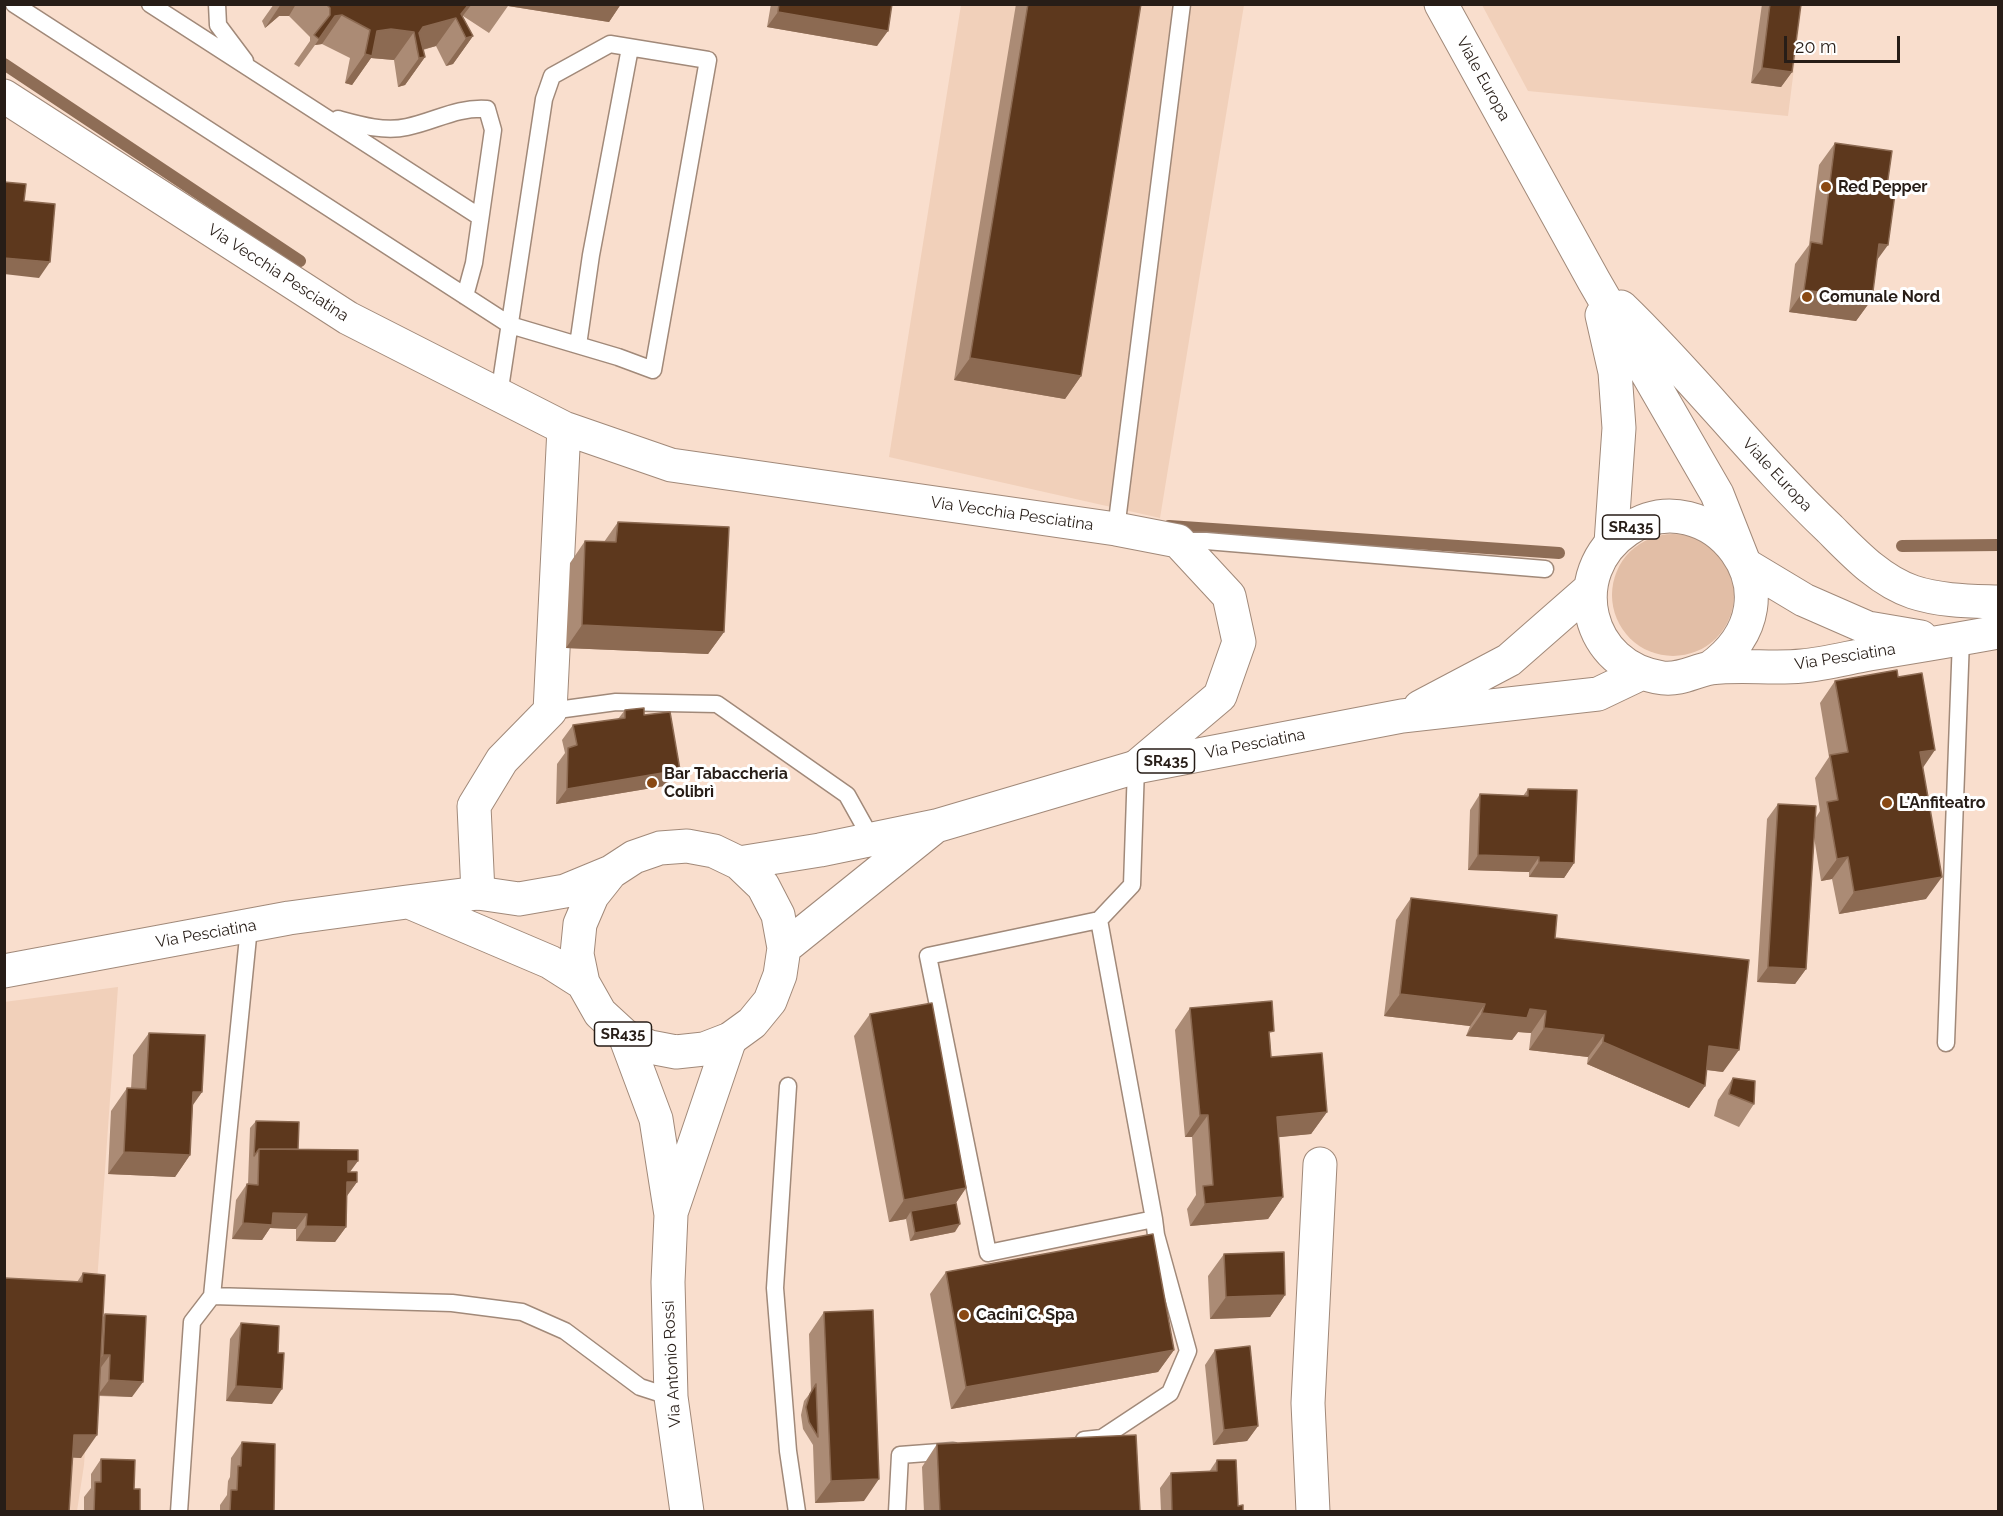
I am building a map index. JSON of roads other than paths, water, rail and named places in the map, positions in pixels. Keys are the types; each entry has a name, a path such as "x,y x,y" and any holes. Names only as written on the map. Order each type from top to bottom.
{"main road":[{"name":"Viale Europa","path":"1441,4 1594,281 1717,494 1744,564"},
{"name":"Via Vecchia Pesciatina","path":"4,96 348,318 564,428 671,465 1116,529 1178,541"},
{"name":"Viale Europa","path":"1594,281 1615,372 1619,428 1611,543"},
{"name":"Viale Europa","path":"1594,281 1667,351 1793,494 1870,568 1912,592 1958,600 1998,602"},
{"path":"478,894 474,806 502,760 550,711 564,428"},
{"name":"Via Pesciatina","path":"1672,517 1694,520 1715,530 1732,545 1744,564 1751,587 1750,611 1743,634 1729,654 1710,668 1688,676 1664,678 1642,673 1623,663 1608,649 1597,631 1591,610 1590,589 1597,565 1611,543 1629,528 1649,520 1672,517"},
{"path":"1136,767 1220,696 1239,642 1229,596 1178,541"},
{"name":"Via Pesciatina","path":"1744,564 1804,600 1868,628 1952,640"},
{"name":"Via Pesciatina","path":"1402,716 1509,660 1590,589"},
{"name":"Via Pesciatina","path":"1710,668 1801,666 1998,632"},
{"name":"Via Pesciatina","path":"739,863 936,826 1136,767 1402,716 1599,694 1642,673"},
{"name":"Via Pesciatina","path":"784,948 936,826"},
{"name":"Via Pesciatina","path":"4,970 407,902 478,894 519,899 565,891 611,872 634,857 660,848 687,846 705,849 739,863 763,886 778,915 784,948 780,975 770,1001 752,1023 730,1040 704,1049 676,1052 650,1047 625,1036 600,1013 583,983 577,954 580,924 592,896 611,872"},
{"name":"Via Pesciatina","path":"407,902 550,962 583,983"},
{"path":"625,1036 656,1119 671,1215"},
{"path":"671,1215 730,1040"},
{"path":"1314,1512 1308,1402 1320,1164"},
{"name":"Via Antonio Rossi","path":"671,1215 668,1281 671,1397 687,1512"}],"lane":[{"path":"14,4 510,325 653,370 708,60 610,44 552,76 543,99 510,325 500,395"},
{"path":"150,4 480,217"},
{"path":"217,4 218,25 251,69"},
{"path":"1116,529 1182,4"},
{"path":"578,345 591,255 630,48"},
{"path":"320,114 368,128 405,128 467,108 488,109 493,130 474,263 465,296"},
{"path":"1178,541 1206,541 1545,570"},
{"path":"1946,1043 1952,640"},
{"path":"550,711 616,702 717,704 848,795 871,838"},
{"path":"1136,767 1132,885 1099,920 928,956 988,1253 1154,1219"},
{"path":"1066,1441 1102,1438 1170,1393 1188,1351 1154,1219 1099,920"},
{"path":"179,1512 192,1322 212,1296 249,927"},
{"path":"788,1086 775,1288 788,1450 797,1512"},
{"path":"212,1296 452,1303 522,1312 565,1331 640,1386 671,1397"},
{"path":"897,1512 900,1455 971,1449"}],"waterway":[{"path":"4,64 300,261"},
{"path":"1169,526 1559,553"},
{"path":"1902,546 1998,545"}],"place":[{"name":"Red Pepper","path":"1826,187"},
{"name":"Comunale Nord","path":"1807,297"},
{"name":"Bar Tabaccheria Colibrì","path":"652,783"},
{"name":"L'Anfiteatro","path":"1887,803"},
{"name":"Cacini C. Spa","path":"964,1315"}]}
